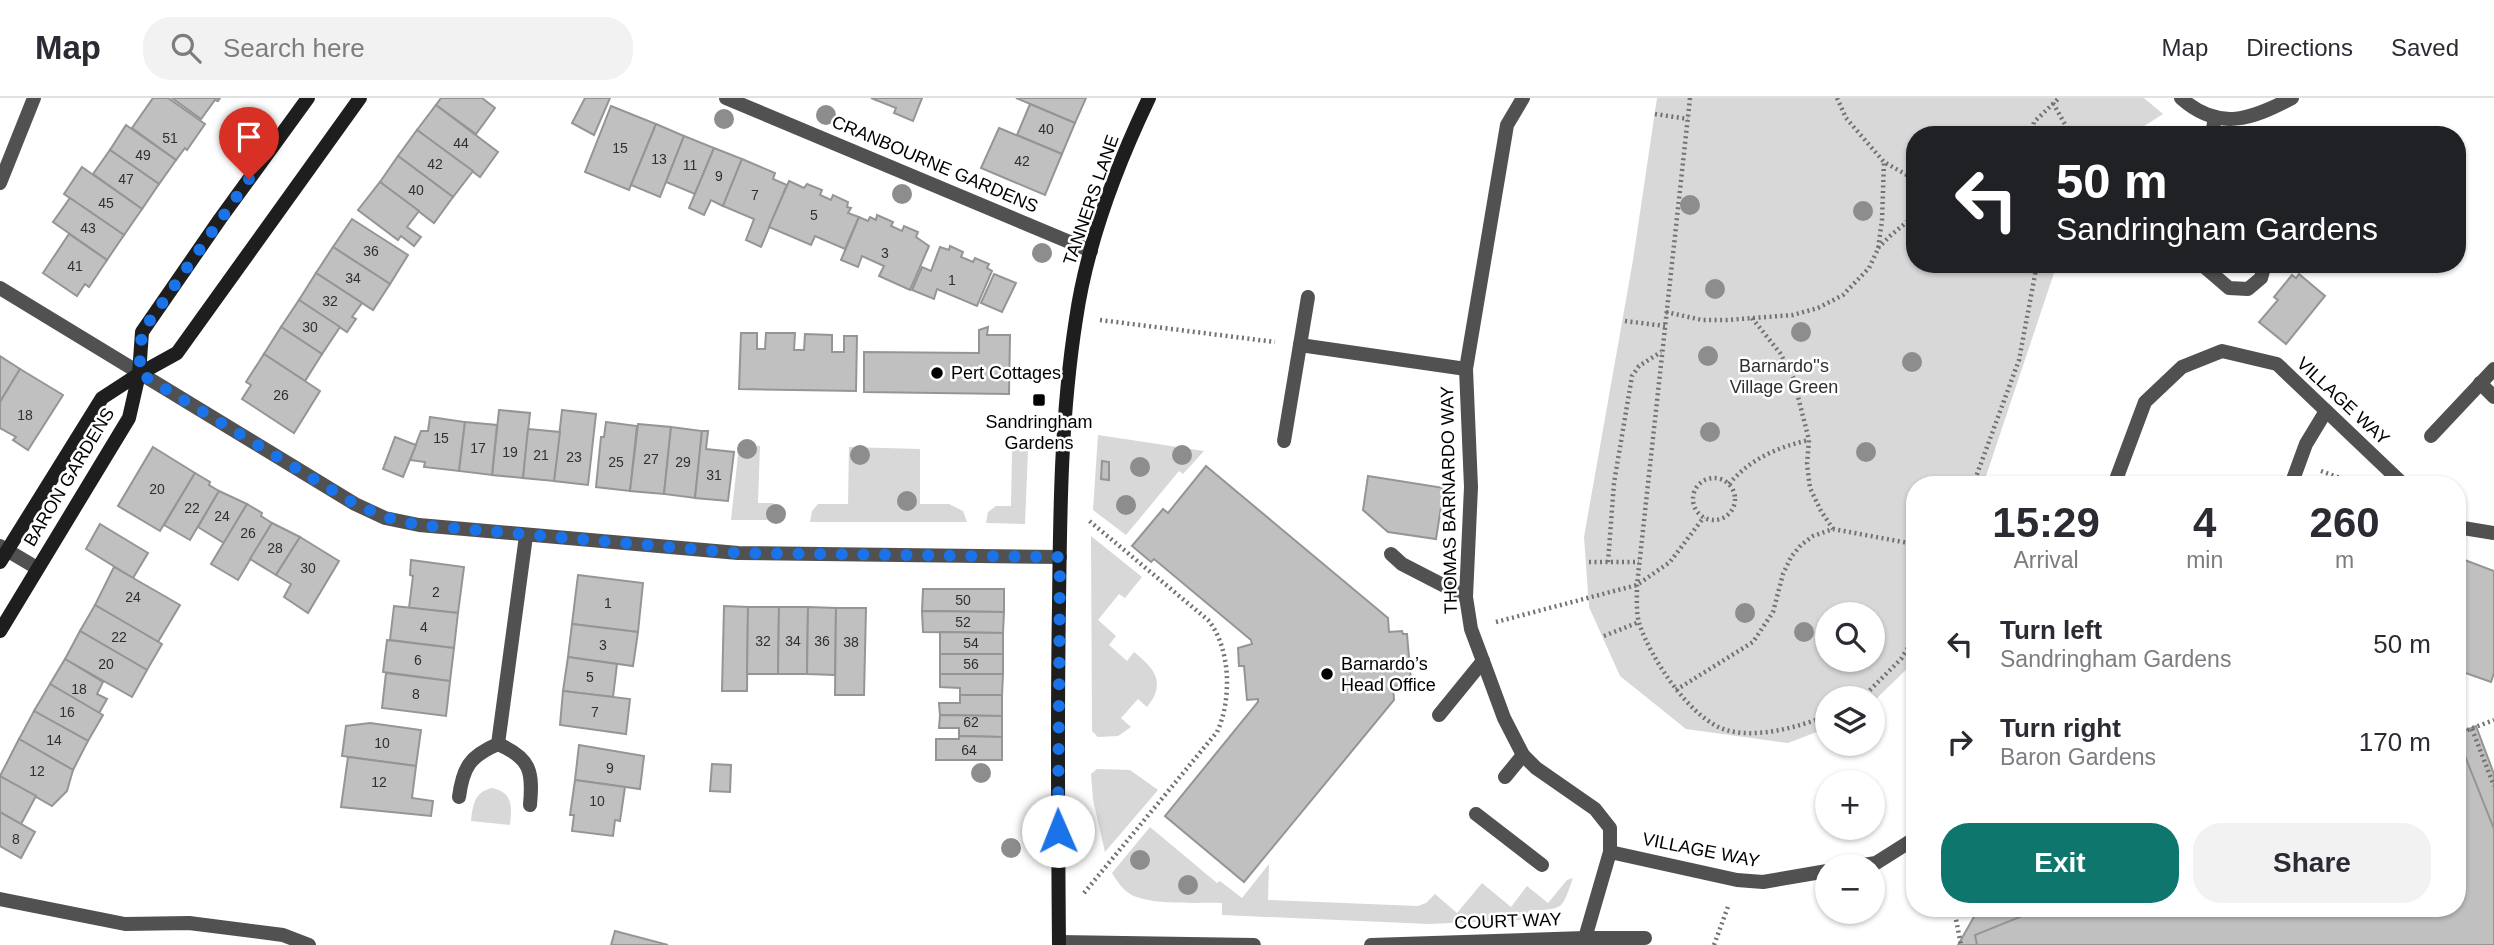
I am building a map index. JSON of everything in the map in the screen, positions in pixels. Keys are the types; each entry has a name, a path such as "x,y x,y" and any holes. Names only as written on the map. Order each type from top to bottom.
{"street":[{"path":"0,183 34,98"},
{"name":"BARON GARDENS","path":"0,631 129,418 139,373 142,332 220,219 309,98"},
{"name":"BARON GARDENS","path":"2,553 102,398 139,373 177,353 360,98"},
{"name":"CRANBOURNE GARDENS","path":"726,98 1091,251"},
{"name":"TANNERS LANE","path":"1059,944 1057,752 1064,407 1076,317 1091,251 1115,178 1149,98"},
{"name":"THOMAS BARNARDO WAY","path":"1523,98 1507,125 1466,369 1471,487 1466,597 1471,629 1504,718 1523,754 1536,768 1594,809 1610,828 1609,852 1585,938"},
{"path":"2181,98 2199,111 2215,117 2236,119 2259,115 2291,98"},
{"path":"2214,126 2215,117"},
{"path":"2212,273 2229,288 2248,289 2262,278 2263,273"},
{"path":"0,288 355,504 385,517 419,525 526,536 738,553 1060,557"},
{"path":"1284,441 1308,297"},
{"path":"1300,345 1466,369"},
{"name":"VILLAGE WAY","path":"2117,476 2145,402 2182,367 2222,351 2277,365 2395,476"},
{"path":"2431,436 2494,369"},
{"path":"2480,383 2494,397"},
{"path":"2294,476 2306,444 2326,411"},
{"path":"2466,528 2494,533"},
{"path":"498,744 526,536"},
{"path":"2,553 37,568"},
{"path":"1391,554 1402,564 1466,597"},
{"path":"1439,715 1483,661"},
{"path":"459,797 462,777 470,760 483,750 498,744 513,750 526,762 532,780 530,805"},
{"path":"1505,777 1523,754"},
{"path":"1476,814 1542,865"},
{"path":"1885,857 1906,844"},
{"name":"VILLAGE WAY","path":"1609,852 1737,880 1763,882 1815,873"},
{"path":"0,899 125,924 189,923 283,935 309,945"},
{"name":"COURT WAY","path":"1371,945 1585,938 1645,939"},
{"path":"1059,944 1254,945"}],"path":[{"path":"1690,98 1639,562 1639,622 1656,660 1676,690 1696,712 1725,730 1763,733 1815,721"},
{"path":"1836,98 1846,118 1884,162 1906,175"},
{"path":"2034,126 2059,98"},
{"path":"2053,103 2066,126"},
{"path":"1654,114 1688,119"},
{"path":"1878,249 1884,162"},
{"path":"1666,312 1702,320 1793,315 1818,308 1843,295 1869,268 1878,249 1889,236 1906,222"},
{"path":"1976,476 2019,360 2036,273"},
{"path":"1076,317 1300,345"},
{"path":"1752,318 1780,353 1793,377 1809,440 1807,464 1810,488 1833,529"},
{"path":"1625,321 1665,326"},
{"path":"1608,562 1614,483 1632,376 1639,366 1662,351"},
{"path":"1729,484 1738,473 1757,459 1809,440"},
{"path":"2299,464 2333,476"},
{"path":"1716,478 1729,484 1734,496 1732,509 1728,514 1717,520 1698,513 1693,500 1697,486 1702,481 1716,478"},
{"path":"1059,923 1217,732 1224,718 1227,701 1223,647 1218,632 1208,620 1061,498"},
{"path":"1471,629 1637,584 1670,562 1704,517"},
{"path":"1676,690 1753,642 1773,612 1783,574 1791,557 1813,536 1833,529 1906,543"},
{"path":"1589,562 1639,562"},
{"path":"1604,636 1639,622"},
{"path":"1874,686 1906,651"},
{"path":"2466,731 2494,720"},
{"path":"2472,729 2494,786"},
{"path":"1714,945 1737,880"},
{"path":"1956,917 1961,945"}],"green space":[{"name":"Barnardo''s Village Green","path":"1657,98 2144,98 2163,114 2144,126 1906,126 1906,273 2054,273 1986,476 1906,476 1906,670 1885,690 1885,686 1815,686 1815,733 1788,743 1686,729 1620,676 1589,607 1584,537 1633,260"},
{"path":"1098,435 1204,451 1183,474 1179,471 1126,535 1093,510"},
{"path":"739,445 760,446 758,503 773,503 781,509 783,520 731,520"},
{"path":"849,447 920,449 920,504 949,504 963,511 967,522 810,522 812,511 818,504 848,504"},
{"path":"1012,450 1028,450 1025,524 986,523 988,512 996,506 1011,506"},
{"path":"1091,536 1142,577 1125,598 1119,594 1098,620 1116,636 1109,645 1127,661 1134,652 1152,670 1157,683 1156,691 1147,707 1138,699 1121,718 1131,727 1118,736 1098,737 1092,731"},
{"path":"1097,769 1130,770 1158,790 1105,852 1093,800 1091,774"},
{"path":"492,788 504,793 510,801 510,825 471,821 478,796"},
{"path":"1150,827 1217,883 1220,881 1242,898 1269,864 1268,900 1418,906 1426,903 1435,894 1457,913 1482,883 1511,907 1527,886 1548,903 1567,880 1573,878 1560,906 1530,910 1520,920 1429,924 1222,915 1222,903 1150,900 1130,894 1120,885 1112,873"}],"building":[{"path":"153,98 168,98 205,124 187,150 185,148 176,160 132,128"},
{"path":"172,98 220,98 215,100 201,119"},
{"path":"441,98 482,98 495,108 476,134 436,105"},
{"path":"585,98 610,98 594,135 572,123"},
{"path":"871,98 922,98 913,121 894,113 896,108"},
{"path":"1016,98 1086,98 1075,123"},
{"path":"1030,104 1075,123 1062,154 1017,135"},
{"path":"436,105 498,152 480,177 417,130"},
{"path":"611,106 656,124 629,190 585,172"},
{"path":"656,124 684,136 660,197 631,185"},
{"path":"126,125 176,160 159,184 110,150"},
{"path":"999,128 1062,154 1045,195 981,168"},
{"path":"417,130 473,171 453,197 398,156"},
{"path":"684,136 714,148 695,194 666,182"},
{"path":"714,148 742,159 723,206 711,200 704,215 689,208"},
{"path":"110,150 159,184 142,209 93,174"},
{"path":"398,156 453,197 434,223 380,182"},
{"path":"742,159 775,173 773,179 787,185 761,247 746,240 754,219 723,206"},
{"path":"82,167 142,209 124,235 64,194"},
{"path":"789,181 804,188 807,184 822,190 820,195 831,200 833,195 848,202 847,207 851,208 848,213 859,217 845,249 815,236 811,245 769,227"},
{"path":"380,182 419,211 407,227 421,237 414,246 401,236 398,240 358,210"},
{"path":"70,198 124,235 107,260 53,222"},
{"path":"877,215 893,222 891,226 902,231 904,226 918,232 916,237 929,246 910,290 879,276 884,266 862,256 858,267 841,260 859,217 868,221 870,217 876,220"},
{"path":"352,219 408,255 390,284 333,247"},
{"path":"69,234 107,260 89,287 85,284 77,296 43,273"},
{"path":"950,246 963,252 961,257 973,262 975,258 989,264 987,268 992,271 977,306 937,289 934,299 912,290 922,267 931,271 940,247 949,250"},
{"path":"333,247 390,284 373,310 316,273"},
{"path":"316,273 362,303 352,317 356,319 347,332 299,300"},
{"path":"994,274 1016,283 1002,312 981,303"},
{"path":"2299,274 2325,296 2286,344 2259,322 2278,300 2274,297 2292,275 2296,278"},
{"path":"299,300 340,327 322,354 281,327"},
{"path":"281,327 322,354 305,381 264,354"},
{"name":"Pert Cottages","path":"988,327 987,335 1010,335 1009,394 864,392 864,352 979,353 979,330"},
{"path":"741,333 757,333 757,349 765,349 766,333 795,333 794,350 804,350 805,334 832,335 832,352 844,352 844,336 857,336 856,391 739,389"},
{"path":"264,354 320,391 294,433 242,399 251,385 246,382"},
{"path":"0,356 20,369 0,402"},
{"path":"20,369 63,395 28,450 13,440 16,437 0,428 0,402"},
{"path":"499,410 530,413 523,478 492,475"},
{"path":"562,410 596,414 588,485 554,481"},
{"path":"430,417 465,422 459,471 424,467 425,462 410,460 421,431 428,431"},
{"path":"465,422 497,425 492,475 459,471"},
{"path":"606,422 637,426 630,491 596,487 601,437 604,437"},
{"path":"638,424 671,427 664,494 630,491"},
{"path":"671,427 702,431 695,498 664,494"},
{"path":"528,429 560,432 554,481 523,478"},
{"path":"702,431 708,431 706,449 734,452 728,501 695,498"},
{"path":"395,437 416,445 403,477 383,469"},
{"path":"153,447 195,473 160,531 118,506"},
{"path":"1102,461 1109,462 1109,480 1101,479"},
{"name":"Barnardo’s Head Office","path":"1206,466 1388,618 1389,632 1402,631 1407,634 1411,681 1408,681 1408,685 1393,686 1394,700 1244,882 1165,816 1258,702 1258,699 1247,700 1244,666 1239,666 1238,648 1252,644 1251,640 1154,559 1151,562 1132,546 1163,509 1168,513"},
{"path":"195,473 219,491 190,540 164,525"},
{"path":"1368,476 1444,488 1436,539 1388,532 1363,510"},
{"path":"219,491 247,504 224,543 198,527"},
{"path":"247,504 272,523 238,580 211,564"},
{"path":"272,523 300,537 276,575 250,559"},
{"path":"100,524 148,553 133,578 86,549"},
{"path":"300,537 339,561 308,613 284,597 291,584 276,575"},
{"path":"411,560 464,567 458,613 409,608 413,576 410,575"},
{"path":"2466,560 2494,571 2494,673 2491,682 2466,673"},
{"path":"114,567 180,605 158,642 95,605"},
{"path":"578,575 643,583 638,632 572,624"},
{"path":"923,589 1004,589 1004,612 922,611"},
{"path":"95,605 162,644 147,670 80,631"},
{"path":"394,606 458,613 454,648 390,640"},
{"path":"724,606 748,607 747,691 722,691"},
{"path":"748,607 779,607 778,674 747,674"},
{"path":"779,607 808,607 807,674 778,674"},
{"path":"808,607 836,608 835,675 807,674"},
{"path":"836,608 866,608 864,695 835,695"},
{"path":"922,611 1004,612 1003,633 923,632"},
{"path":"572,624 638,632 633,666 568,657"},
{"path":"80,631 147,670 132,697 65,659"},
{"path":"940,632 1003,633 1003,654 940,654"},
{"path":"387,640 454,648 450,681 383,672"},
{"path":"940,654 1003,654 1003,674 940,674"},
{"path":"568,657 617,664 613,697 563,691"},
{"path":"65,659 103,682 97,694 107,699 99,713 50,684"},
{"path":"386,673 450,681 446,716 382,708"},
{"path":"940,674 1003,674 1002,695 960,695 960,688 940,687"},
{"path":"50,684 103,715 88,741 34,711"},
{"path":"563,691 630,699 626,734 560,725"},
{"path":"960,695 1002,695 1002,716 940,715 939,703 960,703"},
{"path":"34,711 88,741 73,770 19,739"},
{"path":"940,715 1002,716 1002,737 959,736 959,728 939,728"},
{"path":"370,723 421,730 416,766 342,756 346,726"},
{"path":"2476,726 2494,774 2494,945 1958,945 1974,917 2466,917 2466,730"},
{"path":"959,736 1002,737 1002,760 936,760 936,739 959,739"},
{"path":"19,739 73,770 67,791 52,806 0,776"},
{"path":"579,745 644,756 640,789 575,780"},
{"path":"348,757 416,766 412,798 433,801 431,816 341,807"},
{"path":"2466,759 2494,829 2494,945 1977,945 1975,935 2020,917 2466,917"},
{"path":"712,764 731,765 730,792 710,791"},
{"path":"0,776 36,796 21,824 0,812"},
{"path":"575,780 625,787 620,821 615,820 613,836 572,831 574,815 570,815"},
{"path":"0,812 35,832 21,858 0,846"},
{"path":"615,931 668,945 611,945"}],"place":[{"name":"Pert Cottages","path":"937,373"},
{"name":"Sandringham Gardens","path":"1039,400"},
{"name":"Barnardo’s Head Office","path":"1327,674"}],"route":[{"path":"249,179 142,332 139,373 355,504 385,517 419,525 738,553 1060,557 1058,831"}]}
